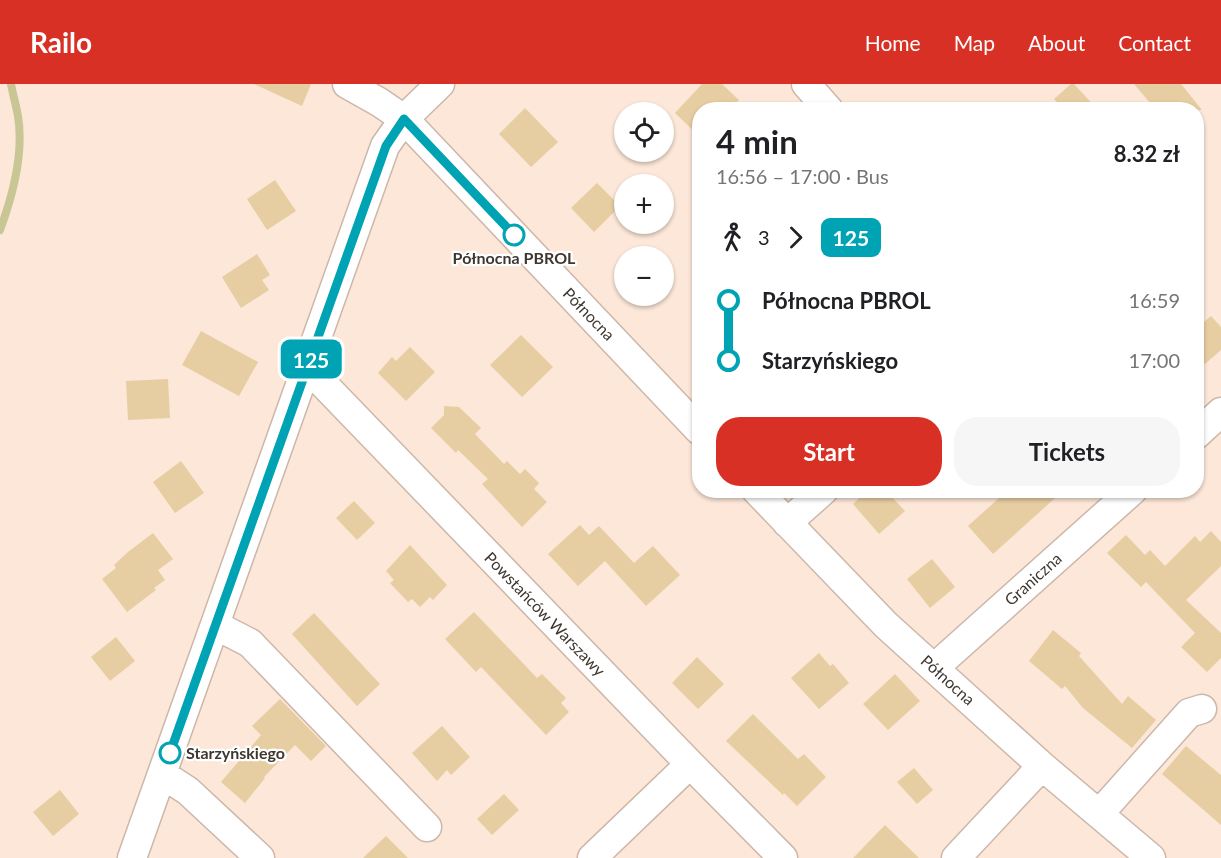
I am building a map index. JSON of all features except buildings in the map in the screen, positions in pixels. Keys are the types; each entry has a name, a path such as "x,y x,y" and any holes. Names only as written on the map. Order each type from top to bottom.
{"street":[{"name":"Północna","path":"347,84 404,119 692,423"},
{"path":"132,858 386,146 404,119 440,84"},
{"path":"806,84 822,102"},
{"name":"Powstańców Warszawy","path":"308,368 783,858"},
{"path":"1204,428 1221,412"},
{"name":"Północna","path":"764,498 878,617 1042,766 1151,858"},
{"path":"787,523 815,498"},
{"name":"Graniczna","path":"934,668 1124,498"},
{"path":"215,625 250,643 427,827"},
{"path":"1099,814 1189,713 1202,709"},
{"path":"592,858 690,764"},
{"path":"956,858 1042,766"},
{"path":"162,774 188,791 260,858"}],"waterway":[{"path":"0,230 13,188 20,144 18,116 11,84"}],"bus line":[{"name":"125","path":"170,753 386,146 404,119 514,235"}],"place":[{"name":"Północna PBROL","path":"514,235"},
{"name":"Starzyńskiego","path":"170,753"}]}
